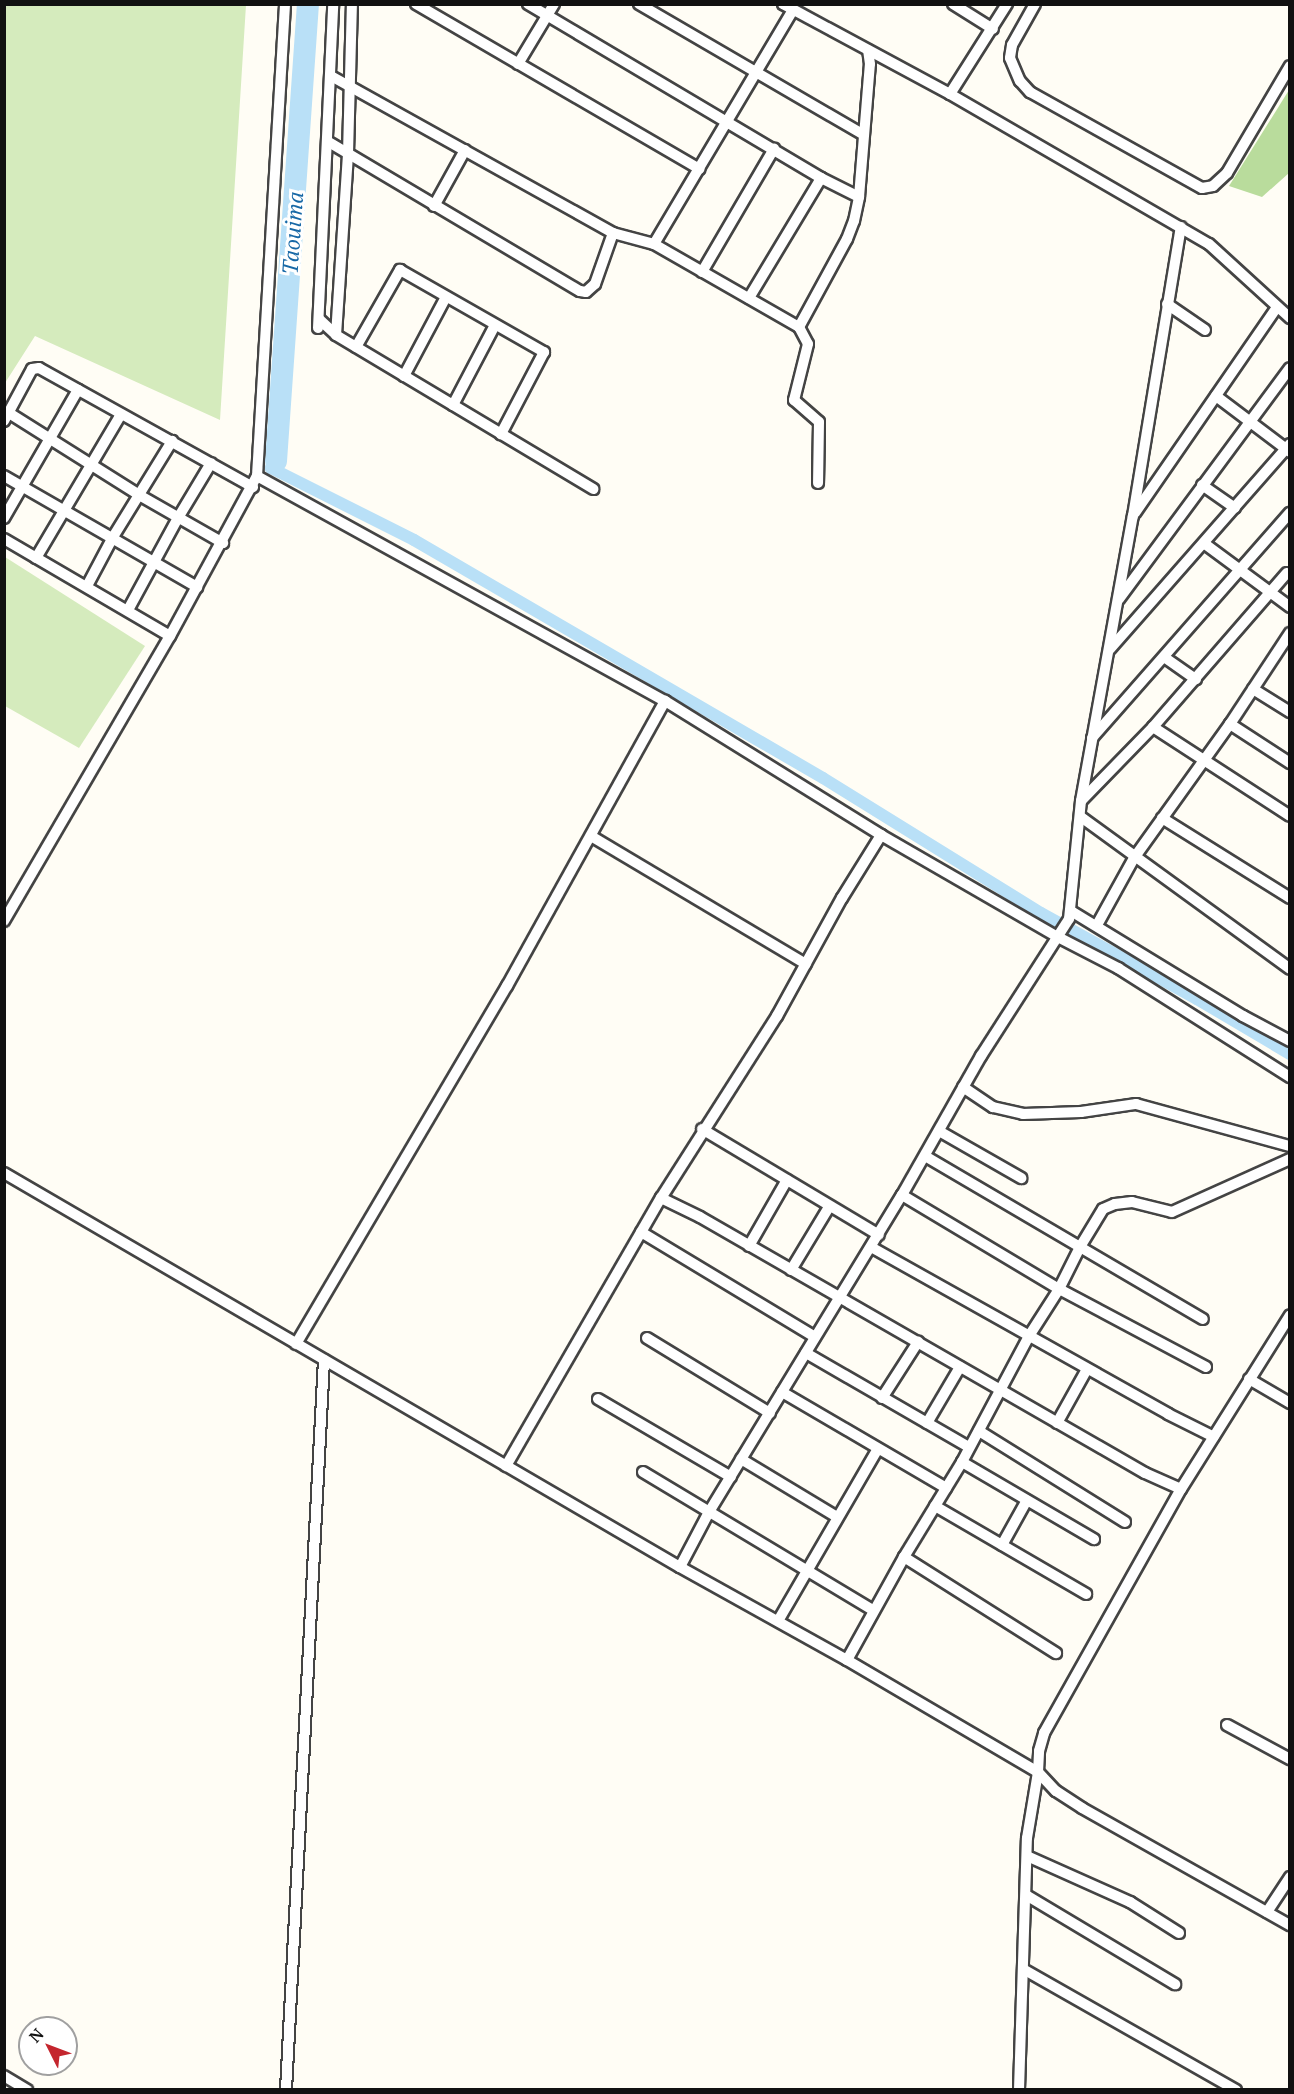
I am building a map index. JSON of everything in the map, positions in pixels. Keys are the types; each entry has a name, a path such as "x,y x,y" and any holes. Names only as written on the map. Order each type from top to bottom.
{"street":[{"path":"4,921 170,636 255,481 285,4"},
{"path":"333,4 319,323 593,489"},
{"path":"336,335 348,154 352,4"},
{"path":"416,4 700,170"},
{"path":"528,4 821,178 859,197"},
{"path":"518,64 554,4"},
{"path":"639,4 864,135"},
{"path":"953,4 993,29"},
{"path":"950,94 1007,4"},
{"path":"1035,4 1012,45 1010,58 1020,81 1030,92 1202,188 1213,186 1227,172 1290,66"},
{"path":"654,244 756,73 788,7 950,94 1209,244 1290,318"},
{"path":"799,327 847,239 859,197 870,64 868,51"},
{"path":"331,76 613,233 654,244 799,327 808,344 794,400 819,422 818,483"},
{"path":"327,141 580,291 586,292 595,284 613,233"},
{"path":"702,272 774,149"},
{"path":"434,206 465,150"},
{"path":"749,298 821,178"},
{"path":"680,1567 709,1512 839,1297 872,1247 963,1087 1070,915 1081,801 1133,516 1181,227"},
{"path":"356,347 400,270 544,352 501,434"},
{"path":"404,376 446,297"},
{"path":"1167,304 1205,330"},
{"path":"1133,516 1276,307"},
{"path":"453,405 495,325"},
{"path":"223,543 139,495 51,440 7,417 34,367 211,463 255,481 665,700 881,835 1118,968 1290,1077"},
{"path":"1117,602 1249,420 1290,368"},
{"path":"4,518 78,390"},
{"path":"1108,651 1288,448 1216,396"},
{"path":"36,558 66,511 121,414"},
{"path":"87,586 113,537 172,441"},
{"path":"128,610 211,463"},
{"path":"4,476 197,586"},
{"path":"1202,485 1235,508"},
{"path":"1092,738 1290,513"},
{"path":"4,539 170,636"},
{"path":"1205,544 1290,607"},
{"path":"1081,801 1153,727 1287,573"},
{"path":"1097,925 1134,858 1288,639"},
{"path":"1164,657 1196,679"},
{"path":"1253,689 1290,712"},
{"path":"296,1344 507,986 665,700"},
{"path":"1230,724 1290,763"},
{"path":"1153,727 1290,816"},
{"path":"1081,817 1134,858 1290,969"},
{"path":"1162,819 1290,898"},
{"path":"506,1466 702,1129 777,1016 881,835"},
{"path":"591,836 806,963"},
{"path":"1070,915 1097,925 1243,1016 1290,1041"},
{"path":"963,1087 993,1107 1023,1114 1081,1112 1136,1104 1290,1146"},
{"path":"702,1129 879,1235"},
{"path":"939,1131 1021,1178"},
{"path":"925,1156 1203,1319"},
{"path":"847,1660 1103,1209 1115,1204 1132,1202 1172,1212 1290,1159"},
{"path":"4,1173 680,1567 847,1660 1038,1772 1056,1791 1082,1809 1290,1925"},
{"path":"749,1246 787,1180"},
{"path":"902,1195 1059,1288 1206,1367"},
{"path":"661,1198 839,1297 1145,1473 1181,1489"},
{"path":"791,1270 829,1207"},
{"path":"641,1232 815,1337"},
{"path":"872,1247 1214,1437"},
{"path":"1018,2090 1027,1856 1039,1750 1044,1733 1181,1489 1290,1315"},
{"path":"647,1338 770,1413"},
{"path":"882,1398 918,1342"},
{"path":"806,1353 969,1447"},
{"path":"286,2090 324,1360"},
{"path":"927,1424 960,1367"},
{"path":"1057,1423 1088,1369"},
{"path":"1249,1379 1290,1402"},
{"path":"782,1392 877,1450 946,1488"},
{"path":"598,1399 732,1477"},
{"path":"979,1431 1125,1522"},
{"path":"778,1621 877,1450"},
{"path":"741,1459 837,1517"},
{"path":"962,1461 1094,1539"},
{"path":"643,1472 873,1611"},
{"path":"1002,1545 1027,1500"},
{"path":"935,1506 1086,1594"},
{"path":"904,1557 1056,1653"},
{"path":"1227,1725 1290,1759"},
{"path":"1027,1856 1130,1902 1179,1933"},
{"path":"1268,1912 1290,1877"},
{"path":"1026,1895 1174,1984"},
{"path":"1023,1969 1236,2090"},
{"path":"4,2076 27,2090"}],"green space":[{"path":"5,4 246,5 220,420 35,336 5,383"},
{"path":"1289,90 1289,173 1262,197 1229,186"},
{"path":"5,557 145,646 79,748 5,706"}],"waterway":[{"name":"Taouima","path":"276,461 308,4"},
{"path":"276,461 271,468 414,540 823,778 1041,913 1197,999 1290,1054"}]}
